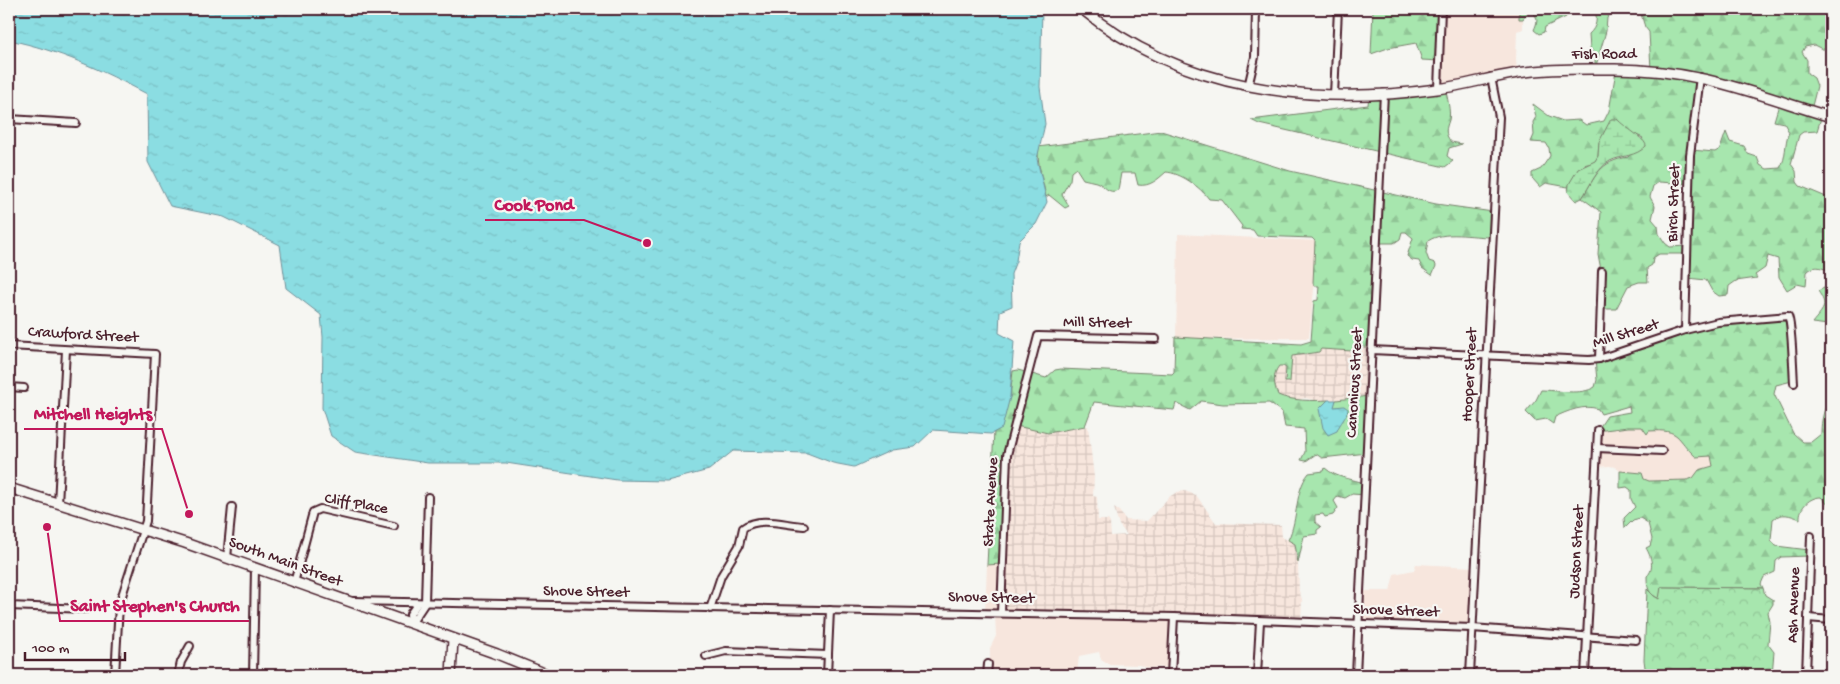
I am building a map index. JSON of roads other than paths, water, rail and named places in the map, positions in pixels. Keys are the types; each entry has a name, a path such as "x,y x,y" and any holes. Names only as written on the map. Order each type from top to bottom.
{"main road":[{"name":"Fish Road","path":"1082,9 1122,38 1163,60 1212,78 1248,87 1296,94 1371,94 1438,89 1491,77 1527,72 1607,69 1658,71 1700,77 1730,84 1831,117"},
{"name":"South Main Street","path":"9,488 228,558 549,675"},
{"path":"451,675 453,639"}],"street":[{"path":"1248,87 1255,57 1256,9"},
{"path":"1334,94 1338,9"},
{"path":"1438,89 1441,9"},
{"name":"Hooper Street","path":"1470,675 1498,117 1491,77"},
{"name":"Birch Street","path":"1685,330 1690,155 1700,77"},
{"name":"Canonicus Street","path":"1356,675 1384,93"},
{"path":"9,120 76,123"},
{"path":"1599,359 1602,272"},
{"name":"Mill Street","path":"1371,350 1485,354 1577,360 1599,359 1685,330 1718,322 1788,316 1791,321 1794,383"},
{"name":"Mill Street","path":"1038,336 1156,339"},
{"name":"State Avenue","path":"1001,613 1007,455 1038,336"},
{"name":"Crawford Street","path":"9,346 155,354 144,530"},
{"path":"58,504 66,350"},
{"path":"9,387 24,388"},
{"name":"Judson Street","path":"1585,675 1598,430"},
{"path":"1597,448 1662,451"},
{"path":"411,624 425,603 428,497"},
{"path":"228,558 232,507"},
{"name":"Cliff Place","path":"294,582 313,512 320,509 394,526"},
{"path":"710,609 721,576 739,546 743,528 748,524 764,522 804,526"},
{"path":"115,675 119,605 144,530"},
{"name":"Ash Avenue","path":"1806,675 1811,536"},
{"path":"253,675 256,568"},
{"name":"Shove Street","path":"345,601 1174,617 1472,628 1636,640"},
{"path":"411,624 410,614 418,603"},
{"path":"9,606 86,609"},
{"path":"827,675 830,610"},
{"path":"1171,675 1174,617"},
{"path":"1808,618 1831,620"},
{"path":"1257,675 1260,620"},
{"path":"178,675 190,646"},
{"path":"706,656 726,651 828,655"},
{"path":"988,664 988,675"}],"water":[{"path":"9,9 1042,9 1040,87 1045,124 1037,159 1047,202 1036,224 1019,241 1016,261 1011,274 1012,306 1000,311 999,333 1014,341 1010,397 1002,428 991,434 933,430 915,447 892,450 854,467 833,463 807,453 733,451 709,470 667,481 617,480 506,463 428,463 355,452 331,436 322,408 323,337 321,315 286,288 280,245 224,217 170,206 148,162 147,94 80,62 45,49 9,40"},
{"path":"1328,400 1336,400 1334,407 1344,406 1348,409 1337,431 1328,435 1323,428 1319,409"}],"place":[{"name":"Cook Pond","path":"647,243"},
{"name":"Mitchell Heights","path":"189,514"},
{"name":"Saint Stephen's Church","path":"47,527"}]}
